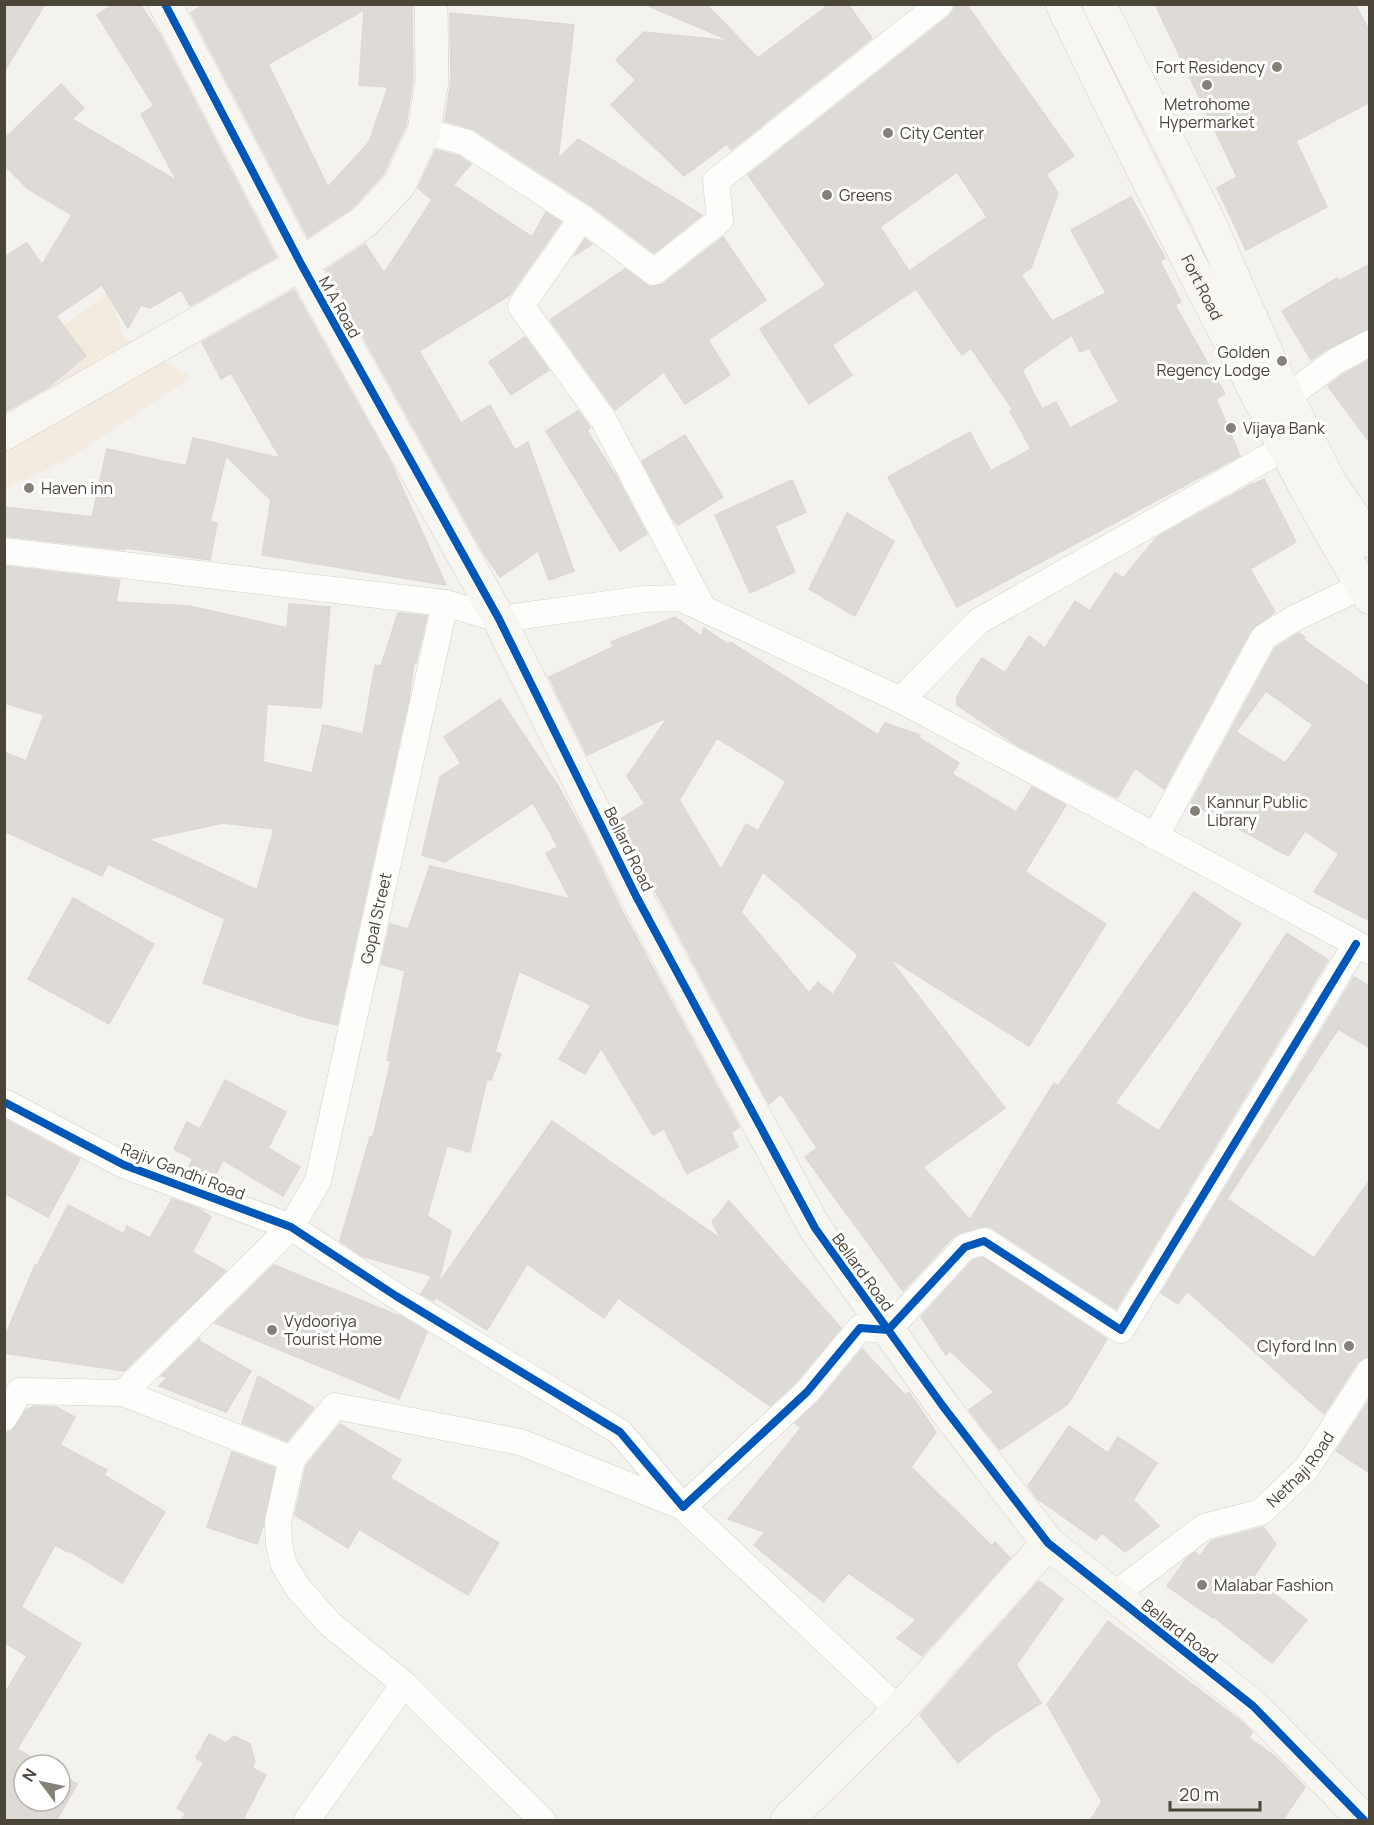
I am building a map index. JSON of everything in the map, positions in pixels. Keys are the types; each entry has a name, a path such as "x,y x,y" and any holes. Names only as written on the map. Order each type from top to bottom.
{"street":[{"path":"4,434 301,264 364,222 399,185 424,131 432,81 431,4"},
{"path":"424,131 465,142 582,218 654,272 720,220 716,181 940,4"},
{"name":"Fort Road","path":"1062,4 1108,101 1284,448 1342,554 1366,592"},
{"name":"Fort Road","path":"1099,4 1207,218 1287,397 1329,481 1370,541"},
{"name":"M A Road","path":"172,8 301,264 499,619"},
{"path":"582,218 521,306 603,419 704,608"},
{"path":"1176,236 1207,218"},
{"path":"1287,397 1336,361 1370,343"},
{"path":"901,700 979,621 1284,448"},
{"path":"4,551 445,603 499,619 644,598 680,598 901,700 1363,947 1121,1330 984,1241 965,1247 888,1330 860,1328 807,1392 684,1507 520,1442 335,1406 292,1459 278,1521 279,1545 284,1565 298,1588 330,1624 404,1684 543,1821"},
{"path":"1155,837 1264,637 1295,618 1366,592"},
{"name":"Gopal Street","path":"123,1393 291,1227 318,1181 445,603"},
{"name":"Bellard Road","path":"499,619 636,896 815,1228 888,1330 942,1405 1048,1543 1253,1706 1364,1821"},
{"name":"Rajiv Gandhi Road","path":"4,1101 124,1165 291,1227 396,1296 620,1432 684,1507 899,1710"},
{"name":"Nethaji Road","path":"1114,1595 1204,1527 1261,1512 1307,1468 1370,1371"},
{"path":"4,1418 20,1391 123,1393 292,1459"},
{"path":"787,1821 899,1710 1048,1543"},
{"path":"307,1821 404,1684"}],"shaded area":[{"path":"108,293 125,338 191,377 65,461 5,489 4,326 54,332"}],"building":[{"path":"4,4 45,4 4,72"},
{"path":"114,4 140,4 159,33 276,257 190,306 181,290 150,308 141,305 128,328 102,285 56,316 86,356 47,388 4,412 4,257 27,243 42,265 72,215 28,189 4,165 4,139 61,84 84,108 72,119 177,181 141,114 154,106 97,15"},
{"path":"204,4 412,4 413,80 406,125 383,174 352,208 308,237 191,13","holes":["364,10 359,85 388,87 369,142 328,187 268,64"]},
{"path":"644,4 706,4 758,58 830,4 848,4 872,38 731,150 727,144 684,176 611,105 636,80 616,60 644,32 731,41"},
{"path":"955,4 966,4 1074,156 1046,174 1058,193 1031,268 1021,275 1052,321 1106,293 1071,230 1131,197 1165,258 1160,261 1181,302 1175,305 1225,394 1216,399 1240,456 957,607 888,477 970,432 991,471 1031,449 1010,411 1013,410 971,348 962,355 916,289 832,345 852,375 809,404 760,329 826,285 748,175 954,10","holes":["957,172 987,217 909,271 880,227","1072,335 1080,352 1089,348 1119,402 1070,428 1056,402 1042,409 1022,370"]},
{"name":"Fort Residency","path":"1155,4 1355,4 1370,32 1370,102 1296,141 1327,207 1246,250 1217,188 1237,177"},
{"path":"450,13 574,25 558,159 578,139 702,215 654,253 590,205 473,129 445,121 451,81"},
{"path":"436,150 459,156 471,164 453,185 532,237 546,212 561,222 510,295 419,351 461,423 490,405 515,450 528,442 574,571 549,580 538,551 500,577 483,552 326,270 365,244 384,273 432,200 418,188"},
{"path":"723,237 766,300 708,340 730,375 685,404 664,372 615,410 550,320 625,269 650,287 663,284"},
{"path":"585,239 592,244 574,256"},
{"path":"1370,264 1370,328 1329,348 1311,360 1282,311 1337,278 1339,281"},
{"path":"294,290 391,463 446,585 262,555 271,500 226,456 210,522 217,523 210,560 125,548 125,550 4,536 4,507 92,517 107,449 186,466 193,438 280,458 231,373 221,379 202,342"},
{"path":"525,337 549,370 511,395 489,362"},
{"path":"1370,360 1370,443 1328,386"},
{"path":"578,411 590,427 587,431 616,476 647,534 620,551 546,431"},
{"path":"685,435 723,497 678,525 642,461"},
{"path":"1264,479 1296,542 1250,569 1275,612 1251,630 1164,789 1135,768 1117,798 1015,744 957,705 957,696 982,658 1005,673 1029,636 1045,648 1075,601 1090,611 1115,573 1123,578 1157,537"},
{"path":"792,480 806,512 775,526 795,572 750,593 715,515"},
{"path":"847,513 894,541 855,616 809,589"},
{"path":"4,566 120,580 116,602 189,606 287,628 289,604 330,607 321,708 267,704 263,762 312,773 323,725 363,734 375,665 381,666 398,613 427,616 416,663 414,663 409,698 337,1025 304,1017 203,983 225,919 108,864 102,876 4,831 4,752 26,761 44,715 4,703","holes":["223,823 274,829 257,890 148,839"]},
{"path":"675,617 701,636 704,628 729,645 730,642 878,735 885,723 920,735 918,737 959,763 952,774 1016,812 1032,787 1066,805 1025,872 1106,924 1029,1046 888,957 1005,1108 923,1167 970,1220 1054,1083 1058,1086 1194,892 1241,924 1187,1004 1115,1103 1159,1131 1287,933 1328,960 1116,1309 986,1226 954,1236 903,1291 805,1157 817,1148 797,1118 802,1113 796,1116 781,1094 769,1104 619,820 645,804 627,776 668,717 587,755 549,677 613,647 611,642","holes":["717,738 786,781 758,831 746,824 721,870 679,800","763,872 858,955 833,995 818,982 809,993 741,912"]},
{"path":"1299,633 1305,637 1303,639 1370,687 1370,921 1314,892 1339,854 1305,831 1288,856 1191,803 1275,648","holes":["1266,691 1313,725 1285,763 1236,732"]},
{"path":"500,699 558,786 584,833 619,905 739,1127 731,1133 738,1147 687,1174 664,1129 653,1135 601,1048 585,1074 559,1059 591,1005 519,971 495,1052 501,1054 491,1080 487,1079 470,1152 447,1146 427,1216 451,1231 438,1284 552,1121 721,1239 712,1222 729,1201 841,1328 796,1382 770,1406 618,1298 604,1318 527,1264 487,1330 435,1297 434,1301 421,1294 432,1276 362,1256 340,1241 370,1137 373,1137 391,1061 387,1060 405,971 381,964 390,924 408,929 430,866 570,899 546,853 558,847 533,803 445,862 422,855 440,777 461,763 444,737"},
{"path":"73,898 154,944 109,1024 28,979"},
{"path":"1354,977 1370,987 1370,1048 1338,1029 1227,1199 1314,1258 1370,1180 1370,1356 1357,1363 1324,1414 1187,1291 1178,1304 1161,1293"},
{"path":"225,1080 286,1112 268,1148 300,1167 283,1196 223,1160 212,1182 186,1172 193,1159 174,1149 187,1122 200,1129"},
{"path":"4,1119 80,1159 48,1217 4,1193"},
{"path":"172,1199 198,1208 211,1217 192,1252 226,1271 124,1371 4,1353 4,1339 35,1265 37,1266 68,1205 124,1234 127,1226 150,1238"},
{"path":"982,1257 1107,1339 1068,1404 1000,1450 969,1410 994,1392 950,1351 946,1355 921,1317 973,1260"},
{"path":"274,1265 402,1317 427,1332 399,1399 215,1323"},
{"path":"200,1338 199,1341 251,1371 226,1412 159,1386 168,1377 161,1376"},
{"path":"862,1349 905,1395 909,1392 936,1432 911,1467 992,1546 995,1542 1010,1558 922,1656 897,1638 916,1620 848,1573 823,1602 754,1545 765,1532 728,1519 801,1428 795,1423 818,1402"},
{"path":"258,1376 314,1408 287,1441 242,1423"},
{"path":"1370,1399 1370,1473 1336,1451"},
{"path":"34,1406 56,1407 75,1417 60,1445 107,1470 104,1475 165,1512 122,1583 68,1550 68,1552 55,1545 21,1607 81,1644 17,1749 24,1753 12,1753 12,1813 61,1813 56,1821 4,1821 4,1695 27,1656 4,1642 4,1433 12,1431 26,1410"},
{"path":"340,1424 401,1460 390,1478 499,1543 468,1595 359,1529 348,1548 295,1515 306,1466"},
{"path":"1069,1426 1108,1453 1118,1437 1157,1463 1133,1500 1159,1526 1125,1552 1102,1533 1096,1540 1038,1499 1028,1486"},
{"path":"232,1452 275,1468 257,1544 207,1527"},
{"path":"1263,1527 1276,1544 1253,1577 1307,1620 1272,1663 1214,1617 1167,1586 1186,1559 1195,1552 1200,1556 1211,1541"},
{"path":"1039,1581 1063,1599 1016,1665 1041,1703 996,1732 958,1763 920,1715"},
{"path":"1108,1621 1240,1720 1252,1732 1249,1738 1276,1757 1305,1787 1282,1821 1090,1821 1102,1802 1047,1704"},
{"path":"209,1734 226,1743 234,1736 250,1744 255,1762 252,1768 266,1775 242,1821 181,1821 186,1813 177,1808 204,1763 196,1758"},
{"path":"72,1781 77,1784 72,1793"}],"cycle path":[{"path":"165,4 301,264 499,619 636,896 815,1228 942,1405 1048,1543 1253,1706 1364,1820"},
{"path":"4,1102 124,1165 291,1227 396,1296 620,1432 683,1507 807,1392 860,1328 888,1330 965,1247 984,1241 1121,1330 1356,944"}],"place":[{"name":"Fort Residency","path":"1277,67"},
{"name":"Metrohome Hypermarket","path":"1207,85"},
{"name":"City Center","path":"888,133"},
{"name":"Greens","path":"827,195"},
{"name":"Golden Regency Lodge","path":"1282,361"},
{"name":"Vijaya Bank","path":"1231,428"},
{"name":"Haven inn","path":"29,488"},
{"name":"Kannur Public Library","path":"1195,811"},
{"name":"Vydooriya Tourist Home","path":"272,1330"},
{"name":"Clyford Inn","path":"1349,1346"},
{"name":"Malabar Fashion","path":"1202,1585"}]}
